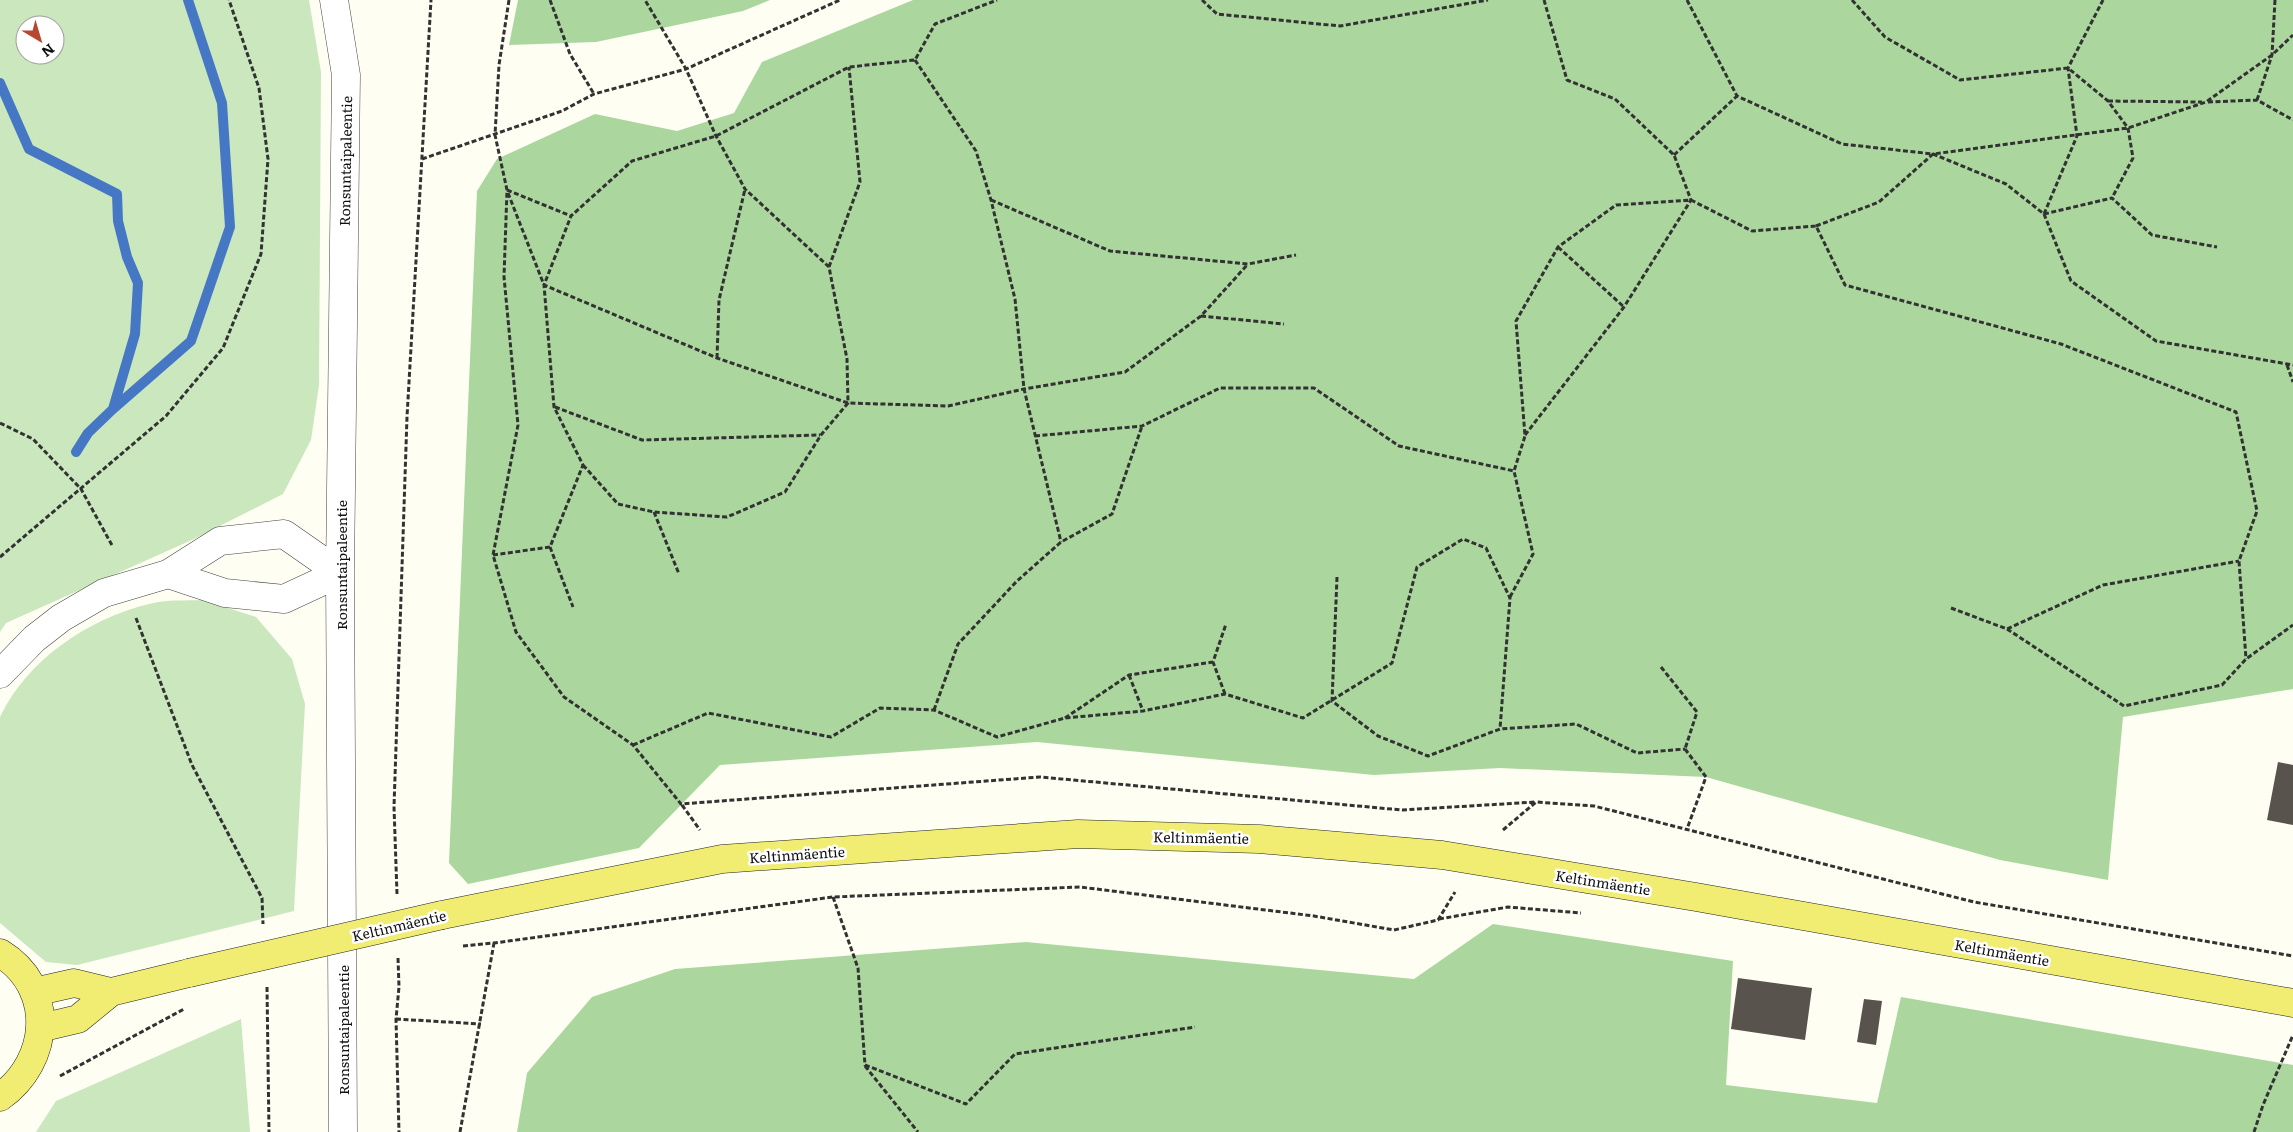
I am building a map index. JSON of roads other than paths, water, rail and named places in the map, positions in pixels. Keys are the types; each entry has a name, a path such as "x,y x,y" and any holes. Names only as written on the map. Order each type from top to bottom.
{"main road":[{"name":"Keltinmäentie","path":"40,1028 78,1019 111,992 442,915 722,859 1078,834 1259,839 1442,855 1696,897 2293,1003"},
{"path":"0,953 25,976 34,992 39,1010 40,1028 38,1046 30,1065 12,1088 0,1097"},
{"name":"Keltinmäentie","path":"34,992 74,982 111,992"}],"street":[{"name":"Ronsuntaipaleentie","path":"334,0 346,75 340,573 344,1132"},
{"path":"0,674 34,639 61,618 104,593 168,574 220,541 284,534 340,573"},
{"path":"168,574 226,593 284,599 340,573"}],"waterway":[{"path":"113,409 191,341 230,227 222,103 188,0"},
{"path":"0,83 29,149 117,194 118,221 127,257 138,283 135,334 113,409 88,433 76,452"}]}
